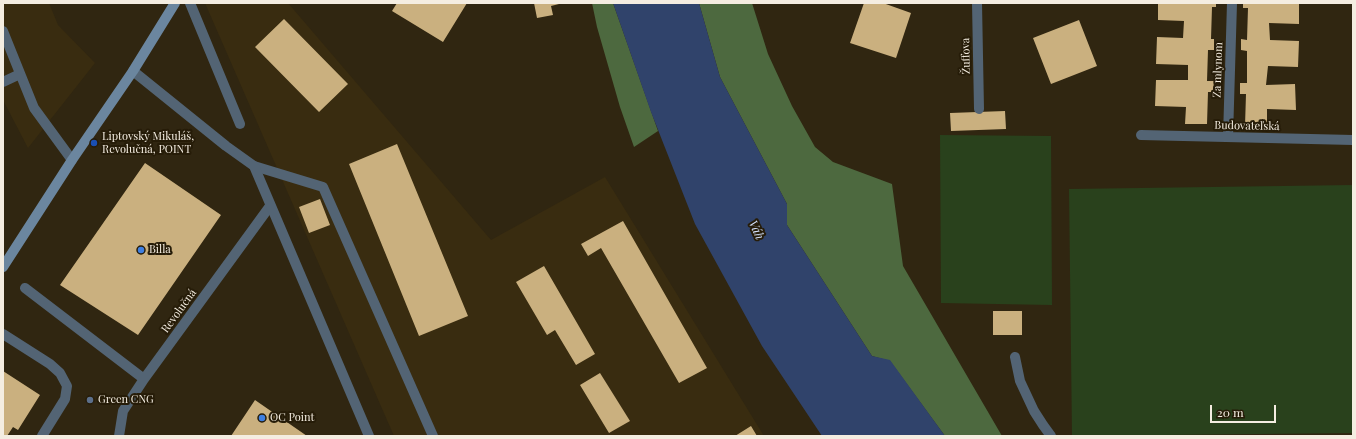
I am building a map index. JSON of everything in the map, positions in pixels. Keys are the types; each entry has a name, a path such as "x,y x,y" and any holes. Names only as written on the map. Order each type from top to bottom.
{"main road":[{"path":"3,267 72,160 133,71 175,3"}],"street":[{"path":"190,3 240,124"},
{"name":"Žuffova","path":"977,3 979,109"},
{"name":"Za mlynom","path":"1228,137 1232,3"},
{"path":"3,31 34,108 72,160"},
{"path":"133,71 226,146 254,166 323,187 433,436"},
{"path":"3,82 20,74"},
{"name":"Budovateľská","path":"1141,135 1353,140"},
{"path":"254,166 369,436"},
{"name":"Revolučná","path":"119,436 123,411 144,379 270,206"},
{"path":"25,288 144,379"},
{"path":"3,334 50,364 60,373 67,386 65,399 42,436"},
{"path":"1015,356 1020,381 1034,411 1051,436"}],"shaded area":[{"path":"3,3 49,3 58,25 95,63 28,148 3,100"},
{"path":"205,3 288,3 491,240 605,177 764,436 394,436"}],"green space":[{"path":"592,3 613,3 658,131 634,147 620,107 597,27"},
{"path":"699,3 752,3 768,54 792,106 815,147 833,162 892,184 903,266 1002,436 945,436 890,361 872,356 787,225 787,204 720,77"},
{"path":"940,135 1051,136 1052,305 941,303"},
{"path":"1353,185 1353,433 1072,436 1069,189"}],"water":[{"name":"Váh","path":"613,3 699,3 720,77 787,204 787,225 872,356 890,360 945,436 822,436 762,346 695,224 651,112"}],"building":[{"path":"397,3 467,3 443,42 392,11"},
{"path":"534,3 559,4 551,6 553,15 537,18"},
{"path":"864,3 883,3 911,13 896,58 850,43"},
{"path":"1158,3 1216,3 1216,7 1212,7 1211,39 1214,39 1214,50 1208,50 1207,81 1214,81 1213,92 1208,92 1207,124 1185,124 1186,107 1155,106 1156,80 1188,80 1188,65 1156,64 1157,37 1183,38 1184,21 1158,20"},
{"path":"1243,3 1299,3 1299,24 1269,23 1270,40 1299,41 1298,67 1268,66 1266,85 1295,84 1296,110 1267,109 1267,126 1245,126 1246,94 1240,94 1240,83 1247,83 1247,51 1241,50 1241,39 1247,40 1248,8 1243,8"},
{"path":"284,19 348,84 319,112 255,47"},
{"path":"1079,20 1097,66 1051,84 1033,38"},
{"path":"1005,111 1006,129 951,131 950,113"},
{"path":"397,144 468,316 419,336 349,164"},
{"name":"Billa","path":"145,163 221,215 138,335 60,285"},
{"path":"320,199 330,225 309,233 299,207"},
{"path":"623,221 707,368 679,383 601,248 588,256 581,244"},
{"path":"544,266 595,354 576,365 555,330 547,335 516,282"},
{"path":"993,311 1022,311 1022,335 993,335"},
{"path":"3,371 40,395 18,430 13,427 7,436 3,436"},
{"path":"600,373 630,421 609,433 580,385"},
{"name":"OC Point","path":"255,400 307,436 231,436"},
{"path":"751,426 757,436 735,436"}],"place":[{"name":"Liptovský Mikuláš, Revolučná, POINT","path":"94,143"},
{"name":"Billa","path":"141,250"},
{"name":"Green CNG","path":"90,400"},
{"name":"OC Point","path":"262,418"}]}
